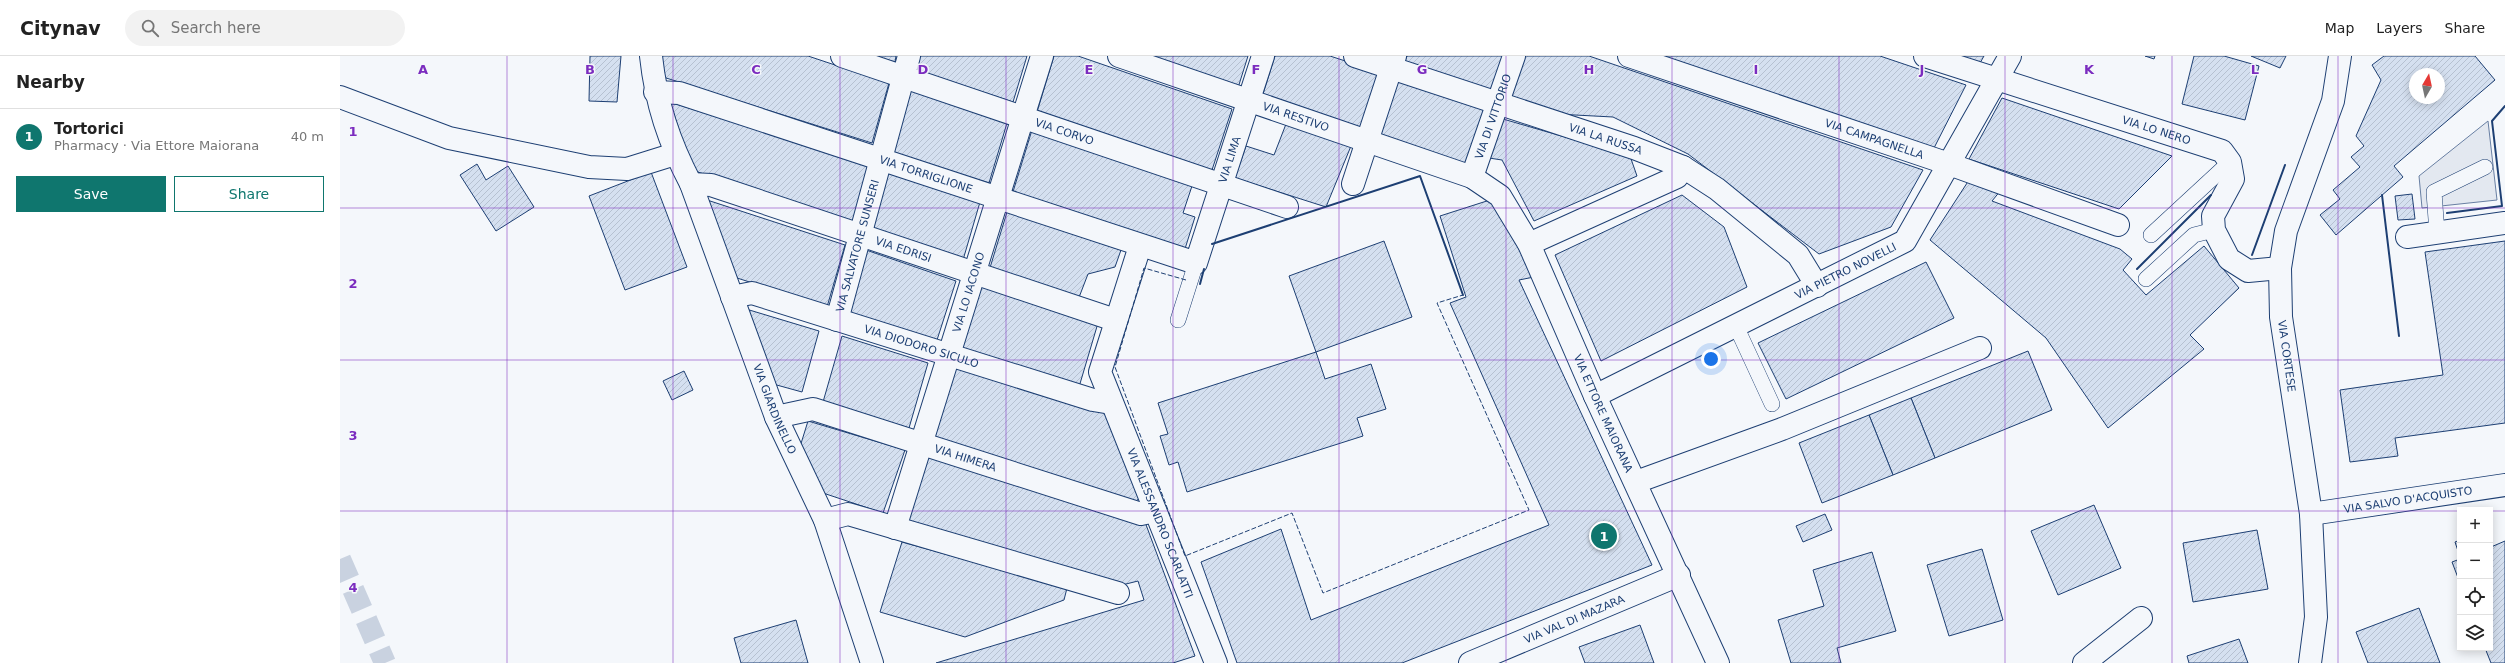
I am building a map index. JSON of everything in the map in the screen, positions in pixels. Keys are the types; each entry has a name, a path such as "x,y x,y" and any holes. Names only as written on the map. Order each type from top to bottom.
{"street":[{"name":"VIA GIARDINELLO","path":"651,56 655,92 676,154 691,184 776,417 825,520 872,663"},
{"name":"VIA CORVO","path":"842,56 1287,207"},
{"name":"VIA SALVATORE SUNSERI","path":"837,320 909,56"},
{"name":"VIA LO IACONO","path":"895,528 1042,56"},
{"name":"VIA RESTIVO","path":"1119,56 1472,177"},
{"name":"VIA LIMA","path":"1196,263 1263,56"},
{"name":"VIA LA RUSSA","path":"1355,56 1393,62 1497,103 1634,148 1683,167 1717,189 1798,255 1817,286"},
{"name":"VIA DI VITTORIO","path":"1472,177 1514,56"},
{"name":"VIA CAMPAGNELLA","path":"1629,56 1949,164 2118,225"},
{"name":"VIA LO NERO","path":"1925,56 2222,152 2230,162"},
{"name":"VIA PIETRO NOVELLI","path":"1595,396 1906,241 2010,56"},
{"name":"VIA CORTESE","path":"2310,663 2316,617 2311,514 2282,317 2280,268 2286,231 2333,101 2340,56"},
{"path":"1353,184 1393,62"},
{"name":"VIA TORRIGLIONE","path":"655,92 679,93 882,158 1140,246 1196,263"},
{"path":"340,97 449,138 589,168 627,169 676,154"},
{"path":"2230,162 2233,179 2213,216 2214,230 2229,258 2248,271 2280,268"},
{"path":"1529,244 1677,177 1683,167"},
{"name":"VIA ETTORE MAIORANA","path":"1472,177 1500,196 1529,244 1595,396 1679,575 1718,663"},
{"name":"VIA EDRISI","path":"691,184 712,185 1115,320"},
{"path":"2407,237 2505,223"},
{"name":"VIA ALESSANDRO SCARLATTI","path":"1140,246 1115,320 1100,372 1111,403 1216,663"},
{"name":"VIA DIODORO SICULO","path":"732,297 752,293 1093,400 1111,403"},
{"path":"1636,482 1782,429 1980,348"},
{"name":"VIA HIMERA","path":"776,417 813,409 1141,514 1155,510"},
{"name":"VIA SALVO D'ACQUISTO","path":"2311,514 2505,485"},
{"path":"825,520 848,514 1118,593"},
{"name":"VIA VAL DI MAZARA","path":"1470,663 1679,575"},
{"path":"2084,663 2141,618"}],"lane":[{"path":"2151,235 2230,162"},
{"path":"2437,233 2434,192 2485,167"},
{"path":"2146,278 2194,235 2214,230"},
{"path":"1178,320 1196,263"},
{"path":"1736,326 1772,404"}],"shaded area":[{"path":"2488,121 2497,200 2422,208 2419,176"}],"building":[{"path":"590,56 621,56 617,102 589,101"},
{"path":"661,56 808,56 889,83 872,143 663,77"},
{"path":"875,56 896,56 895,62"},
{"path":"917,56 1027,56 1013,102 913,69"},
{"path":"1054,56 1078,56 1232,109 1211,173 1037,112"},
{"path":"1137,56 1248,56 1237,91"},
{"path":"1275,56 1330,56 1382,73 1365,130 1263,94"},
{"path":"1407,56 1505,56 1492,94 1404,64"},
{"path":"1525,56 1589,56 1923,170 1891,227 1819,254 1688,154 1613,117 1556,114 1507,98"},
{"path":"1660,56 1880,56 1966,85 1933,150"},
{"path":"1958,56 1984,56 1980,63"},
{"path":"2145,56 2155,56 2154,59"},
{"path":"2194,56 2224,56 2259,66 2245,120 2182,104"},
{"path":"2251,56 2286,56 2280,68"},
{"path":"2384,56 2475,56 2495,80 2394,166 2403,177 2336,235 2320,215 2340,199 2333,190 2360,167 2351,157 2364,146 2356,136 2381,80 2372,65"},
{"path":"1399,78 1487,107 1465,166 1380,137"},
{"path":"911,90 1007,123 989,183 892,154"},
{"path":"2002,98 2172,156 2119,209 1969,159"},
{"path":"670,102 869,165 852,224 692,170"},
{"path":"1503,119 1630,156 1637,176 1534,221 1502,160 1489,158"},
{"path":"1286,124 1351,146 1326,207 1235,178 1246,146 1274,155"},
{"path":"1032,130 1193,183 1183,213 1195,217 1184,252 1012,195"},
{"path":"477,164 486,180 508,166 534,207 496,231 460,175"},
{"path":"887,171 980,202 963,260 869,230"},
{"path":"651,172 687,267 625,290 589,196"},
{"path":"1969,180 2001,190 1992,201 2120,249 2132,259 2123,270 2146,295 2204,246 2239,288 2190,335 2204,349 2108,428 2046,338 1930,240"},
{"path":"2412,194 2415,219 2398,220 2395,196"},
{"path":"1682,195 1724,227 1747,287 1601,361 1555,255"},
{"path":"704,199 845,245 827,307 734,277"},
{"path":"1493,199 1515,233 1534,277 1519,280 1652,565 1402,663 1237,663 1201,562 1281,529 1311,620 1549,525 1450,303 1466,297 1440,216"},
{"path":"1007,212 1121,250 1115,267 1088,274 1078,300 989,271"},
{"path":"1384,241 1412,317 1316,352 1289,276"},
{"path":"2505,241 2505,423 2395,438 2398,456 2350,462 2340,390 2443,375 2425,252"},
{"path":"866,250 956,281 937,340 847,314"},
{"path":"1926,262 1954,318 1786,399 1758,343"},
{"path":"981,286 1098,323 1079,387 961,351"},
{"path":"746,309 819,331 802,392 773,384"},
{"path":"842,336 928,363 909,428 823,402"},
{"path":"2028,351 2052,410 1935,458 1911,398"},
{"path":"1316,352 1325,379 1371,364 1386,409 1357,418 1363,436 1187,492 1178,462 1169,465 1160,436 1168,434 1158,403"},
{"path":"956,366 1106,413 1140,498 1133,503 934,440"},
{"path":"684,371 693,390 672,400 663,381"},
{"path":"1911,398 1935,458 1893,475 1869,415"},
{"path":"1869,415 1893,475 1822,503 1799,443"},
{"path":"808,421 905,450 883,513 820,492 799,450"},
{"path":"929,456 1145,522 1195,656 1173,663 936,663 1144,600 1138,581 1118,586 907,523"},
{"path":"2094,505 2121,568 2058,595 2031,531"},
{"path":"1825,514 1832,530 1803,542 1796,526"},
{"path":"2257,530 2268,589 2193,602 2183,543"},
{"path":"2505,541 2505,663 2491,663 2486,651 2493,651 2493,546"},
{"path":"902,542 1067,588 1064,600 965,637 880,612"},
{"path":"1982,549 2003,620 1949,636 1927,565"},
{"path":"1872,552 1896,631 1837,648 1841,663 1791,663 1778,620 1824,606 1813,570"},
{"path":"2457,560 2457,575 2452,562"},
{"path":"2419,608 2440,663 2368,663 2356,632"},
{"path":"796,620 808,663 741,663 734,638"},
{"path":"1640,625 1654,663 1585,663 1579,647"},
{"path":"2239,639 2248,663 2189,663 2187,656"}],"tunnel":[{"path":"340,559 385,663"}],"fence":[{"path":"1186,280 1144,268 1115,367 1185,556 1292,513 1323,593 1529,510 1437,303 1463,295"}],"wall":[{"path":"2447,213 2502,206 2492,121 2505,106"},
{"path":"2252,255 2285,165"},
{"path":"1212,244 1420,176 1463,295"},
{"path":"2137,269 2211,195"},
{"path":"2382,195 2399,336"},
{"path":"1200,284 1204,269"}],"place":[{"name":"Tortorici","path":"1604,536"}]}
